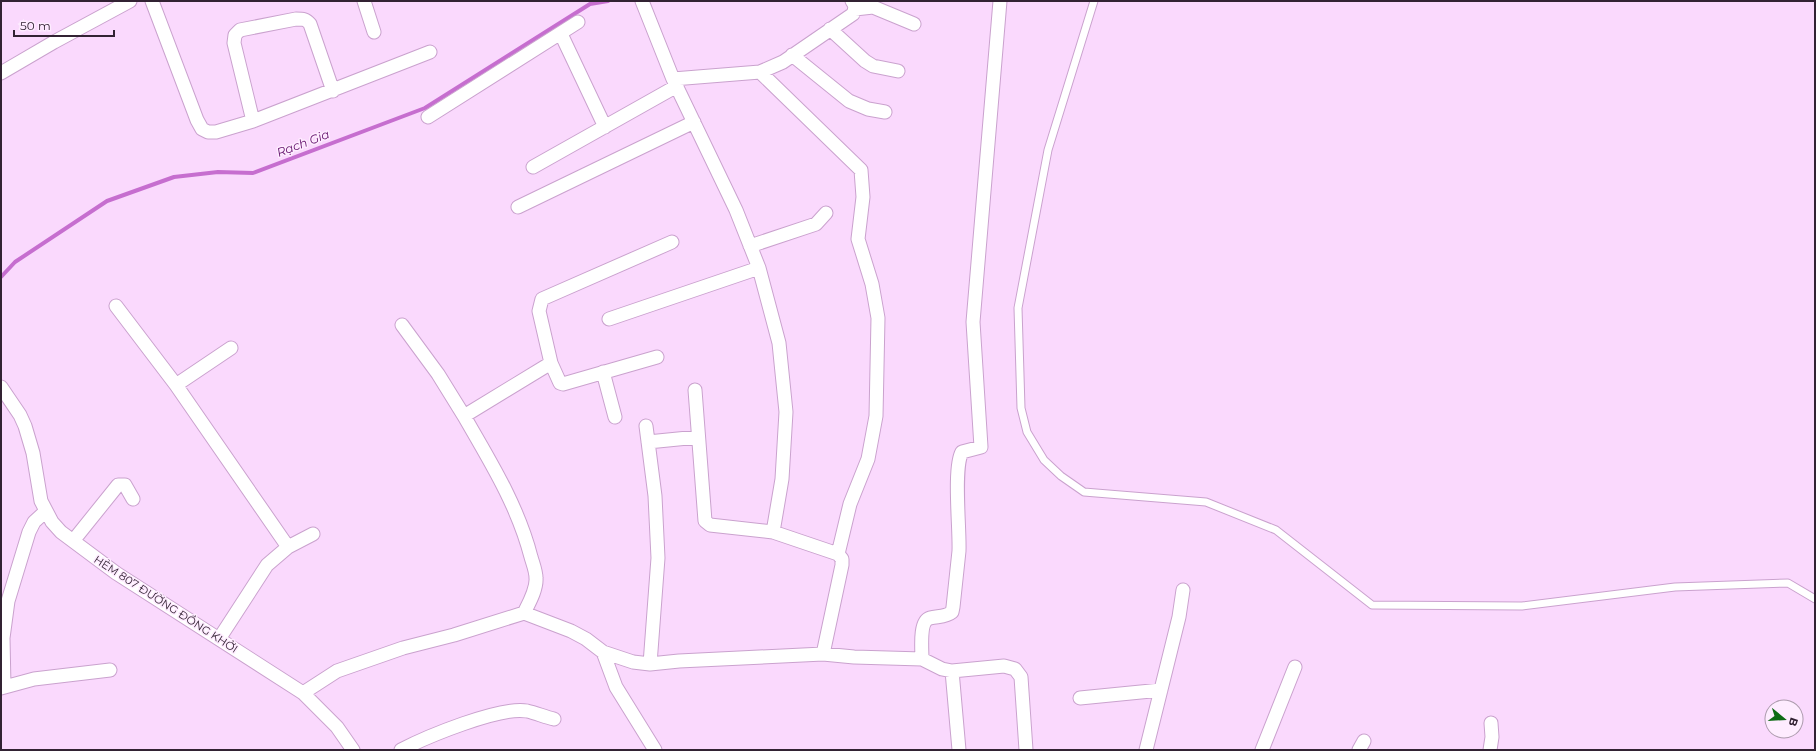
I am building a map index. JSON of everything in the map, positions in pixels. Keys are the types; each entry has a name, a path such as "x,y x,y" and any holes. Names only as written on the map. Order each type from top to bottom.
{"street":[{"path":"1,73 54,42 130,1"},
{"path":"152,1 202,129 208,132 216,132 253,121 334,91 430,52"},
{"path":"364,1 374,32"},
{"path":"922,659 923,626 925,621 928,618 948,615 952,612 959,552 959,471 961,455 962,452 980,447 973,322 1000,1"},
{"path":"644,5 675,83 700,138 736,210 758,268 779,343 786,412 782,479 773,532"},
{"path":"533,168 605,127 675,83 760,72 783,62 853,14 854,5 873,6 914,24"},
{"path":"253,121 234,43 235,35 240,30 303,18 308,21 334,91"},
{"path":"428,117 578,22"},
{"path":"830,29 865,61 873,66 898,71"},
{"path":"561,34 605,127"},
{"path":"792,56 849,101 868,109 886,112"},
{"path":"760,72 861,170 863,197 858,239 872,284 878,318 876,416 868,459 850,504 838,554"},
{"path":"518,207 694,122"},
{"path":"750,246 816,224 826,213"},
{"path":"656,357 563,384 560,383 552,363 539,311 542,299 672,242"},
{"path":"609,319 758,268"},
{"path":"116,306 176,385 288,547"},
{"path":"402,325 438,374 464,416 517,512 528,543 536,579 533,594 524,613"},
{"path":"176,385 231,348"},
{"path":"464,416 552,363"},
{"path":"603,372 615,417"},
{"name":"HẺM 807 ĐƯỜNG ĐỒNG KHỞI","path":"1,387 20,415 25,426 33,453 41,501 52,522 61,532 116,573 303,692 337,727 354,750"},
{"path":"695,390 706,524 773,532 838,554 842,559 823,654"},
{"path":"646,426 655,496 658,558 650,664"},
{"path":"648,442 698,438"},
{"path":"73,541 118,485 126,486 133,499"},
{"path":"46,511 34,522 29,532 8,601 3,638 3,687 34,679 110,670"},
{"path":"219,639 267,565 288,547 313,534"},
{"path":"1146,750 1179,617 1183,590"},
{"path":"303,692 337,671 403,648 454,635 524,613 571,631 586,639 603,652 633,662 650,664 679,661 823,654 854,657 922,659 942,669 952,671 1004,666 1015,669 1021,677 1026,750"},
{"path":"603,652 616,687 655,750"},
{"path":"1262,750 1295,667"},
{"path":"952,671 959,750"},
{"path":"1080,698 1161,690"},
{"path":"401,750 419,741 470,722 510,711 526,711 554,719"},
{"path":"1490,750 1492,737 1491,723"}],"lane":[{"path":"1094,1 1048,150 1018,308 1021,408 1027,432 1044,460 1061,476 1084,492 1206,502 1276,530 1372,606 1522,606 1675,587 1788,583 1815,599"}],"waterway":[{"name":"Rạch Gia","path":"1,277 15,262 107,201 174,177 218,172 253,173 425,108 590,4 608,1"}]}
